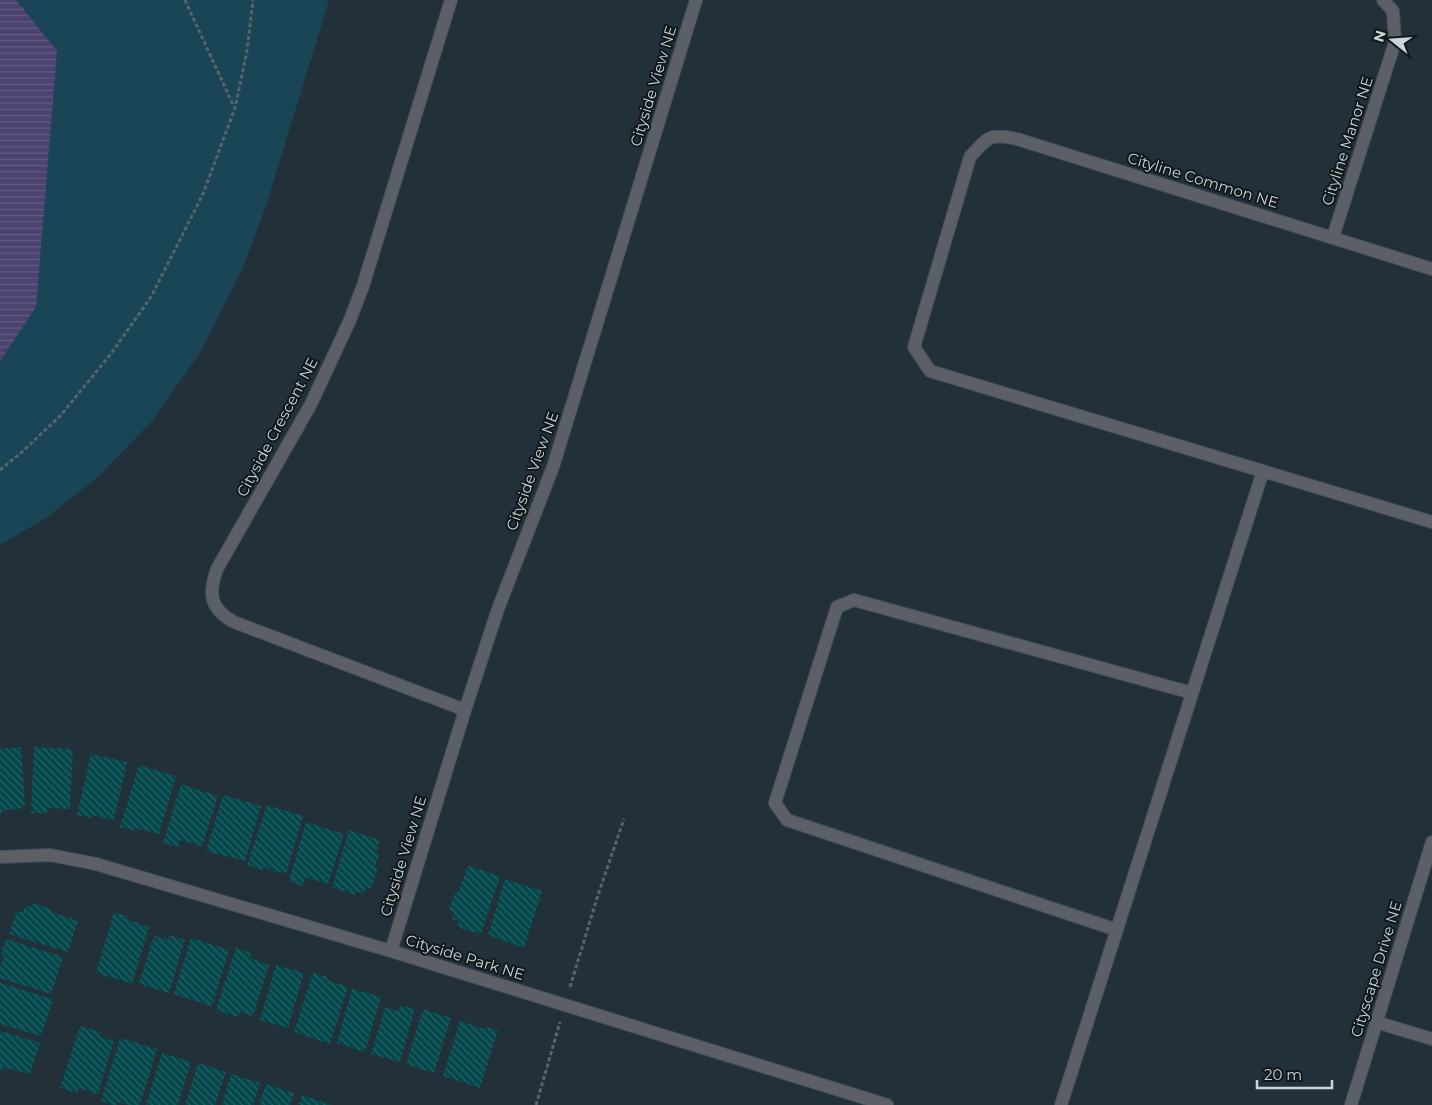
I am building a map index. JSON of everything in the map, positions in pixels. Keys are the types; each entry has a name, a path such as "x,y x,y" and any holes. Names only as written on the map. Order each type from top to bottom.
{"street":[{"name":"Cityside Crescent NE","path":"451,0 363,286 350,320 311,404 217,569 211,592 216,608 222,616 234,622 465,710"},
{"name":"Cityside View NE","path":"391,951 465,710 510,576 554,467 696,0"},
{"name":"Cityline Manor NE","path":"1333,237 1395,42 1393,11 1382,0"},
{"name":"Cityline Common NE","path":"1263,471 930,371 914,347 970,157 991,137 1000,135 1432,269"},
{"path":"1061,1105 1263,471 1432,522"},
{"path":"1117,930 787,820 775,803 837,607 854,600 1192,693"},
{"name":"Cityscape Drive NE","path":"1351,1105 1432,842"},
{"name":"Cityside Park NE","path":"0,857 50,855 96,864 391,951 888,1105"},
{"path":"1376,1022 1432,1039"}],"path":[{"path":"185,0 235,108"},
{"path":"0,470 23,451 61,414 110,355 151,297 203,194 235,108 247,52 253,0"},
{"path":"536,1105 598,895 624,819"}],"shaded area":[{"path":"0,0 329,0 267,203 243,268 201,351 153,420 99,476 46,518 0,545"},
{"path":"0,0 16,0 57,51 36,307 0,361"}],"building":[{"path":"21,747 25,806 21,806 21,809 2,810 2,815 0,815 0,749"},
{"path":"34,747 73,749 70,809 47,808 47,813 31,813"},
{"path":"91,754 127,762 114,820 92,815 91,818 77,815"},
{"path":"139,765 176,776 159,834 136,828 135,831 120,827"},
{"path":"181,784 218,796 202,846 180,840 178,847 163,843"},
{"path":"223,795 261,806 245,861 206,851"},
{"path":"267,805 303,816 286,874 264,867 263,870 247,865"},
{"path":"306,822 344,834 328,884 306,877 303,886 289,881"},
{"path":"349,830 380,840 376,854 379,854 375,867 378,868 371,888 366,887 364,894 356,891 355,895 332,887"},
{"path":"468,866 500,876 481,934 457,927 459,921 452,919 454,912 449,910 455,892 458,893"},
{"path":"505,879 542,891 524,948 488,935"},
{"path":"32,903 78,921 68,952 9,934 17,911 23,913 25,905 31,907"},
{"path":"114,912 129,917 128,920 149,927 132,984 96,973"},
{"path":"169,935 185,940 169,993 139,984 154,936 168,940"},
{"path":"191,938 229,950 212,1006 174,994"},
{"path":"6,939 63,957 51,994 0,978 0,967 4,955 1,954"},
{"path":"236,948 251,953 250,958 269,965 253,1016 240,1012 238,1017 216,1010"},
{"path":"276,965 304,973 288,1028 260,1020"},
{"path":"313,973 328,977 327,980 348,987 330,1044 294,1032"},
{"path":"0,983 53,999 41,1036 0,1024"},
{"path":"352,989 381,997 365,1052 337,1043"},
{"path":"400,1005 415,1009 400,1062 371,1054 385,1007 398,1011"},
{"path":"423,1009 451,1018 434,1073 406,1064"},
{"path":"460,1021 484,1029 485,1027 498,1030 480,1088 443,1076"},
{"path":"80,1026 101,1032 100,1037 114,1041 98,1094 79,1088 77,1093 60,1088"},
{"path":"0,1031 40,1043 30,1074 3,1067 2,1071 0,1071"},
{"path":"120,1038 157,1049 140,1105 118,1102 117,1105 112,1105 101,1101"},
{"path":"162,1053 191,1062 178,1105 146,1105"},
{"path":"198,1063 226,1072 215,1105 185,1105"},
{"path":"231,1074 260,1083 253,1105 222,1105"},
{"path":"266,1084 294,1093 290,1105 259,1105"},
{"path":"302,1095 332,1105 299,1105"}]}
